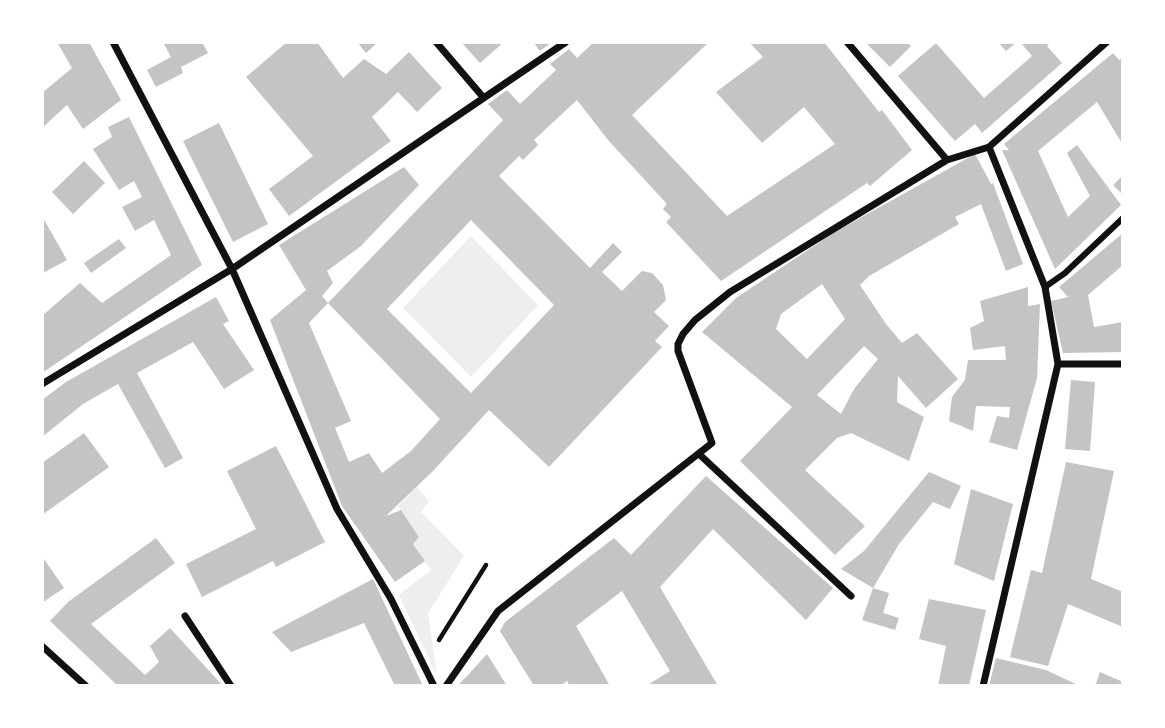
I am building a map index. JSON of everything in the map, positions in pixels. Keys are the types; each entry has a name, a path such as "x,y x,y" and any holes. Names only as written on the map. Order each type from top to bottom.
{"street":[{"path":"113,42 232,269 337,509 391,599 433,686"},
{"path":"436,42 483,97"},
{"path":"42,384 232,269 566,42"},
{"path":"847,42 947,160"},
{"path":"446,686 498,611 710,445 712,440 678,351 683,334 695,320 730,292 947,160 989,146 1107,42"},
{"path":"983,686 1058,364 1045,287 989,146"},
{"path":"1045,287 1065,273 1123,218"},
{"path":"1058,364 1123,364"},
{"path":"699,454 851,596"},
{"path":"185,617 231,686"},
{"path":"42,646 86,686"}],"path":[{"path":"439,640 486,565"}],"shaded area":[{"path":"471,236 538,305 471,377 403,308"},
{"path":"417,487 429,501 421,512 464,556 428,613 437,676 399,595 431,570 413,544 419,537 398,506"}],"building":[{"path":"57,42 89,42 121,100 83,129 67,105 42,128 42,93 72,68"},
{"path":"163,42 202,42 208,53 181,67 183,73 156,87 147,70 171,57"},
{"path":"287,42 317,42 343,78 364,59 386,74 409,52 442,88 417,112 398,92 372,117 391,141 289,216 269,189 313,156 246,77"},
{"path":"357,42 378,42 366,53"},
{"path":"461,42 504,42 480,63"},
{"path":"533,42 552,42 540,51"},
{"path":"594,42 709,42 632,115 727,216 835,144 804,107 762,143 716,92 763,57 749,42 824,42 912,150 870,186 867,183 721,281 666,222 671,217 663,209 667,204 608,140 577,100 534,140 538,145 523,160 519,156 499,176 590,268 613,243 622,252 602,272 622,291 642,271 652,273 663,285 666,300 654,312 669,326 655,341 662,347 549,467 489,410 433,471 386,516 401,510 419,537 413,544 425,561 395,582 342,506 270,320 306,290 279,245 404,167 419,185 361,246 327,271 333,283 322,296 328,303 503,120 488,104 507,90 520,104 556,70 550,64 569,49 577,58","holes":["471,220 554,305 471,393 387,309","328,303 440,419 411,451 382,473 369,453 349,462 335,428 351,421 309,323"]},
{"path":"865,42 907,42 911,46 890,67"},
{"path":"998,42 1017,42 1006,51"},
{"path":"1020,42 1051,42 1047,46 1062,63 982,133 975,124 955,141 898,76 936,43 984,98 1032,56"},
{"path":"1113,53 1119,60 1123,57 1123,145 1097,102 1038,151 1068,217 1090,196 1067,153 1077,145 1121,205 1055,269 1002,150 1009,150 1004,144"},
{"path":"129,117 202,265 42,373 42,316 80,283 102,303 171,255 154,220 135,231 122,207 142,197 134,181 119,190 93,149 112,137 108,127"},
{"path":"219,123 268,224 233,242 183,141"},
{"path":"975,154 991,184 993,183 1023,264 1006,271 981,204 955,217 959,224 869,276 860,285 902,343 917,333 958,379 926,408 898,376 897,402 924,417 909,461 851,433 837,438 805,470 865,526 835,555 740,461 792,407 702,332 736,298 835,232","holes":["822,284 845,319 807,359 776,329 781,314","864,346 878,359 854,389 841,414 817,395"]},
{"path":"84,161 105,183 73,214 52,192"},
{"path":"1123,175 1123,195 1113,185"},
{"path":"42,216 67,260 43,273 42,271"},
{"path":"1123,233 1123,265 1088,295 1094,327 1123,322 1123,352 1063,353 1051,301 1068,297 1059,287"},
{"path":"119,239 126,248 91,273 84,263"},
{"path":"1028,287 1028,306 1040,304 1037,378 1017,450 989,442 997,416 1009,418 1010,407 976,406 973,431 949,421 952,397 965,380 968,360 1006,360 1005,346 973,350 970,328 984,321 980,301"},
{"path":"216,297 229,321 223,324 254,370 224,389 193,342 137,373 183,458 165,468 118,384 83,404 42,437 42,400 66,382"},
{"path":"1071,380 1095,382 1090,451 1065,449"},
{"path":"84,433 109,467 42,515 42,463"},
{"path":"276,446 325,542 276,567 273,561 202,597 186,564 256,529 227,471"},
{"path":"1066,462 1114,471 1091,579 1123,592 1123,627 1068,604 1048,666 1010,657 1031,570 1042,573"},
{"path":"929,472 961,486 950,509 933,502 899,544 873,588 841,569 864,551"},
{"path":"706,476 833,588 806,620 713,529 660,587 718,686 646,686 670,671 622,591 576,626 610,686 570,686 567,681 560,686 534,686 500,631 505,622 614,538 631,555"},
{"path":"971,489 1013,504 994,581 954,564"},
{"path":"156,538 175,563 91,624 145,675 159,662 150,646 170,628 223,686 118,686 50,621 68,602"},
{"path":"42,556 64,588 42,603"},
{"path":"373,579 423,686 395,686 364,623 291,652 272,632"},
{"path":"873,588 889,593 883,613 899,618 895,630 862,620"},
{"path":"929,599 986,610 969,686 938,686 946,646 919,639"},
{"path":"487,654 507,686 457,686 469,674"},
{"path":"996,658 1046,670 1080,686 989,686"},
{"path":"1100,672 1123,682 1123,686 1095,686"}]}
